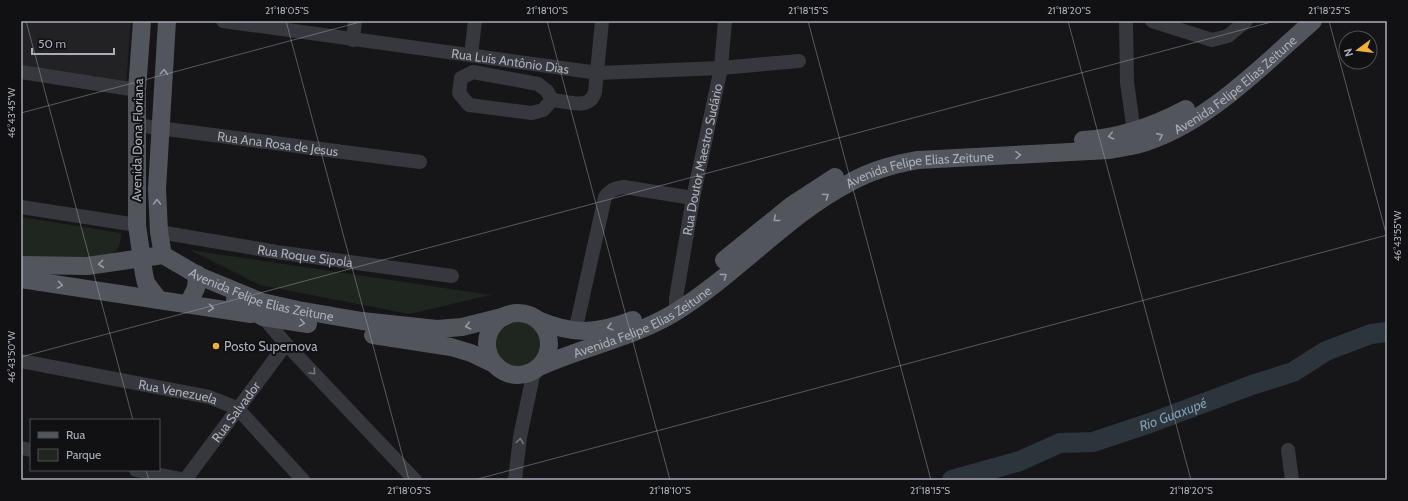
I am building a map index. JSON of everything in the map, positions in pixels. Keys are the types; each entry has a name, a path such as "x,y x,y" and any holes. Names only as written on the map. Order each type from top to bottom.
{"main road":[{"name":"Avenida Dona Floriana","path":"142,21 137,90 136,225 140,258 146,283 159,300"},
{"name":"Avenida Dona Floriana","path":"163,255 158,232 157,189 167,21"},
{"name":"Avenida Felipe Elias Zeitune","path":"1134,138 1212,92 1295,21"},
{"name":"Avenida Felipe Elias Zeitune","path":"537,369 560,358 625,335 676,305 747,259 820,201 850,182 868,174 899,164 918,160 1090,152 1186,123 1221,100 1313,21"},
{"name":"Avenida Felipe Elias Zeitune","path":"163,255 198,275 262,302 278,306 393,325 450,329 506,316"},
{"path":"21,265 87,266 163,255"},
{"path":"188,304 196,288 198,275 263,317"},
{"name":"Avenida Felipe Elias Zeitune","path":"21,279 188,304 451,347 471,353 496,365"},
{"name":"Avenida Felipe Elias Zeitune","path":"538,320 555,328 575,332 596,331 626,323 650,313 676,305"},
{"path":"520,313 538,320 546,330 549,343 547,356 537,369 515,375 501,370 496,365 489,352 488,338 494,325 506,316 520,313"}],"street":[{"name":"Rua Luís Antônio Dias","path":"223,21 598,73 721,68 799,61"},
{"path":"353,40 355,21"},
{"path":"471,55 476,21"},
{"path":"552,100 589,103 596,92 602,21"},
{"name":"Rua Doutor Maestro Sudário","path":"676,305 693,198 721,68 725,21"},
{"path":"1126,21 1127,82 1134,138"},
{"path":"1152,21 1212,40 1228,36 1246,21"},
{"path":"21,72 137,90"},
{"path":"473,72 538,84 547,91 552,100 543,110 532,113 468,105 459,93 459,85 461,78 473,72"},
{"name":"Rua Ana Rosa de Jesus","path":"136,125 420,162"},
{"path":"575,332 605,197 608,193 616,188 624,187 693,198"},
{"path":"21,207 136,225"},
{"name":"Rua Roque Sipola","path":"158,232 277,252 452,276"},
{"path":"263,317 286,344 415,480"},
{"name":"Rua Salvador","path":"186,480 286,344"},
{"name":"Rua Venezuela","path":"21,361 209,397 238,408 303,480"},
{"path":"515,480 520,437 537,369"},
{"path":"1288,450 1292,480"},
{"path":"141,471 186,480"}],"shaded area":[{"path":"21,21 131,21 126,84 21,65"}],"green space":[{"path":"21,217 121,233 120,245 108,258 21,257"},
{"path":"190,250 491,295 409,314 260,285"},
{"path":"518,318 528,320 536,326 542,334 544,344 542,354 536,362 528,368 518,370 508,368 500,362 494,354 492,344 494,334 500,326 508,320"}],"waterway":[{"name":"Rio Guaxupé","path":"952,480 1020,461 1060,443 1093,442 1150,423 1252,385 1293,372 1326,351 1371,334 1387,332"}],"place":[{"name":"Posto Supernova","path":"216,346"}]}
